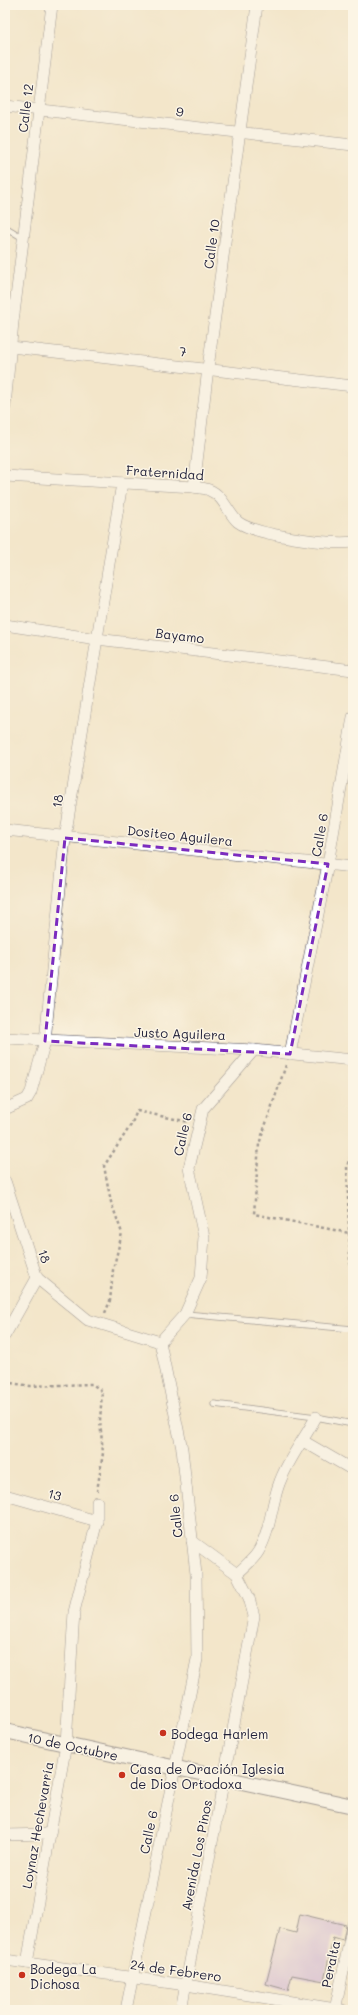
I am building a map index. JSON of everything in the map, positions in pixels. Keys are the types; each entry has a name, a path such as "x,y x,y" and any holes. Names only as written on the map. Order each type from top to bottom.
{"street":[{"name":"Calle 12","path":"5,406 10,347 9,321 23,238 52,5"},
{"name":"Calle 10","path":"194,487 208,368 257,5"},
{"name":"9","path":"5,106 39,111 353,144"},
{"name":"7","path":"10,347 208,368 353,386"},
{"name":"Fraternidad","path":"5,476 194,487 210,490 216,494 238,522 253,529 268,533 340,544 353,542"},
{"name":"18","path":"5,1109 27,1099 31,1092 45,1041 65,838 122,483"},
{"name":"Bayamo","path":"5,625 97,639 353,670"},
{"name":"Calle 6","path":"290,1054 328,864 353,717"},
{"name":"Dositeo Aguilera","path":"5,830 65,838 353,867"},
{"name":"Justo Aguilera","path":"5,1038 254,1050 353,1060"},
{"name":"Calle 6","path":"126,2010 131,1977 176,1769 196,1659 196,1574 182,1449 160,1342 185,1314 201,1278 204,1237 189,1168 203,1109 254,1050"},
{"name":"18","path":"5,1181 37,1278 5,1335"},
{"path":"37,1278 88,1320 160,1342"},
{"path":"237,1574 258,1552 267,1532 278,1487 290,1460 303,1441 316,1417"},
{"path":"303,1441 353,1470"},
{"name":"13","path":"5,1495 96,1521"},
{"name":"Loynaz Hechevarría","path":"27,1963 66,1744 74,1612 96,1521 96,1502"},
{"name":"Avenida Los Pinos","path":"181,2010 254,1616 249,1598 237,1574 192,1541"},
{"name":"10 de Octubre","path":"5,1731 353,1806"},
{"path":"5,1835 49,1834"},
{"name":"Peralta","path":"338,2010 353,1924"},
{"name":"24 de Febrero","path":"5,1960 186,1985 338,2010"}],"lane":[{"path":"5,227 23,238"},
{"path":"185,1314 353,1329"},
{"path":"214,1404 316,1417 353,1424"}],"path":[{"path":"290,1054 259,1144 254,1214 349,1233"},
{"path":"101,1324 110,1301 113,1270 122,1233 111,1202 104,1166 132,1125 137,1111 199,1124"},
{"path":"353,1150 347,1166 353,1329"},
{"path":"5,1382 30,1386 92,1384 102,1391 100,1421 103,1453 98,1479 96,1502"}],"highlighted area":[{"path":"65,838 328,864 290,1054 45,1041"}],"building":[{"path":"300,1914 346,1925 343,1940 333,1937 324,1981 292,1975 288,1990 266,1984 280,1929 296,1933"}],"place":[{"name":"Bodega Harlem","path":"163,1733"},
{"name":"Casa de Oración Iglesia de Dios Ortodoxa","path":"122,1775"},
{"name":"Bodega La Dichosa","path":"22,1975"}]}
